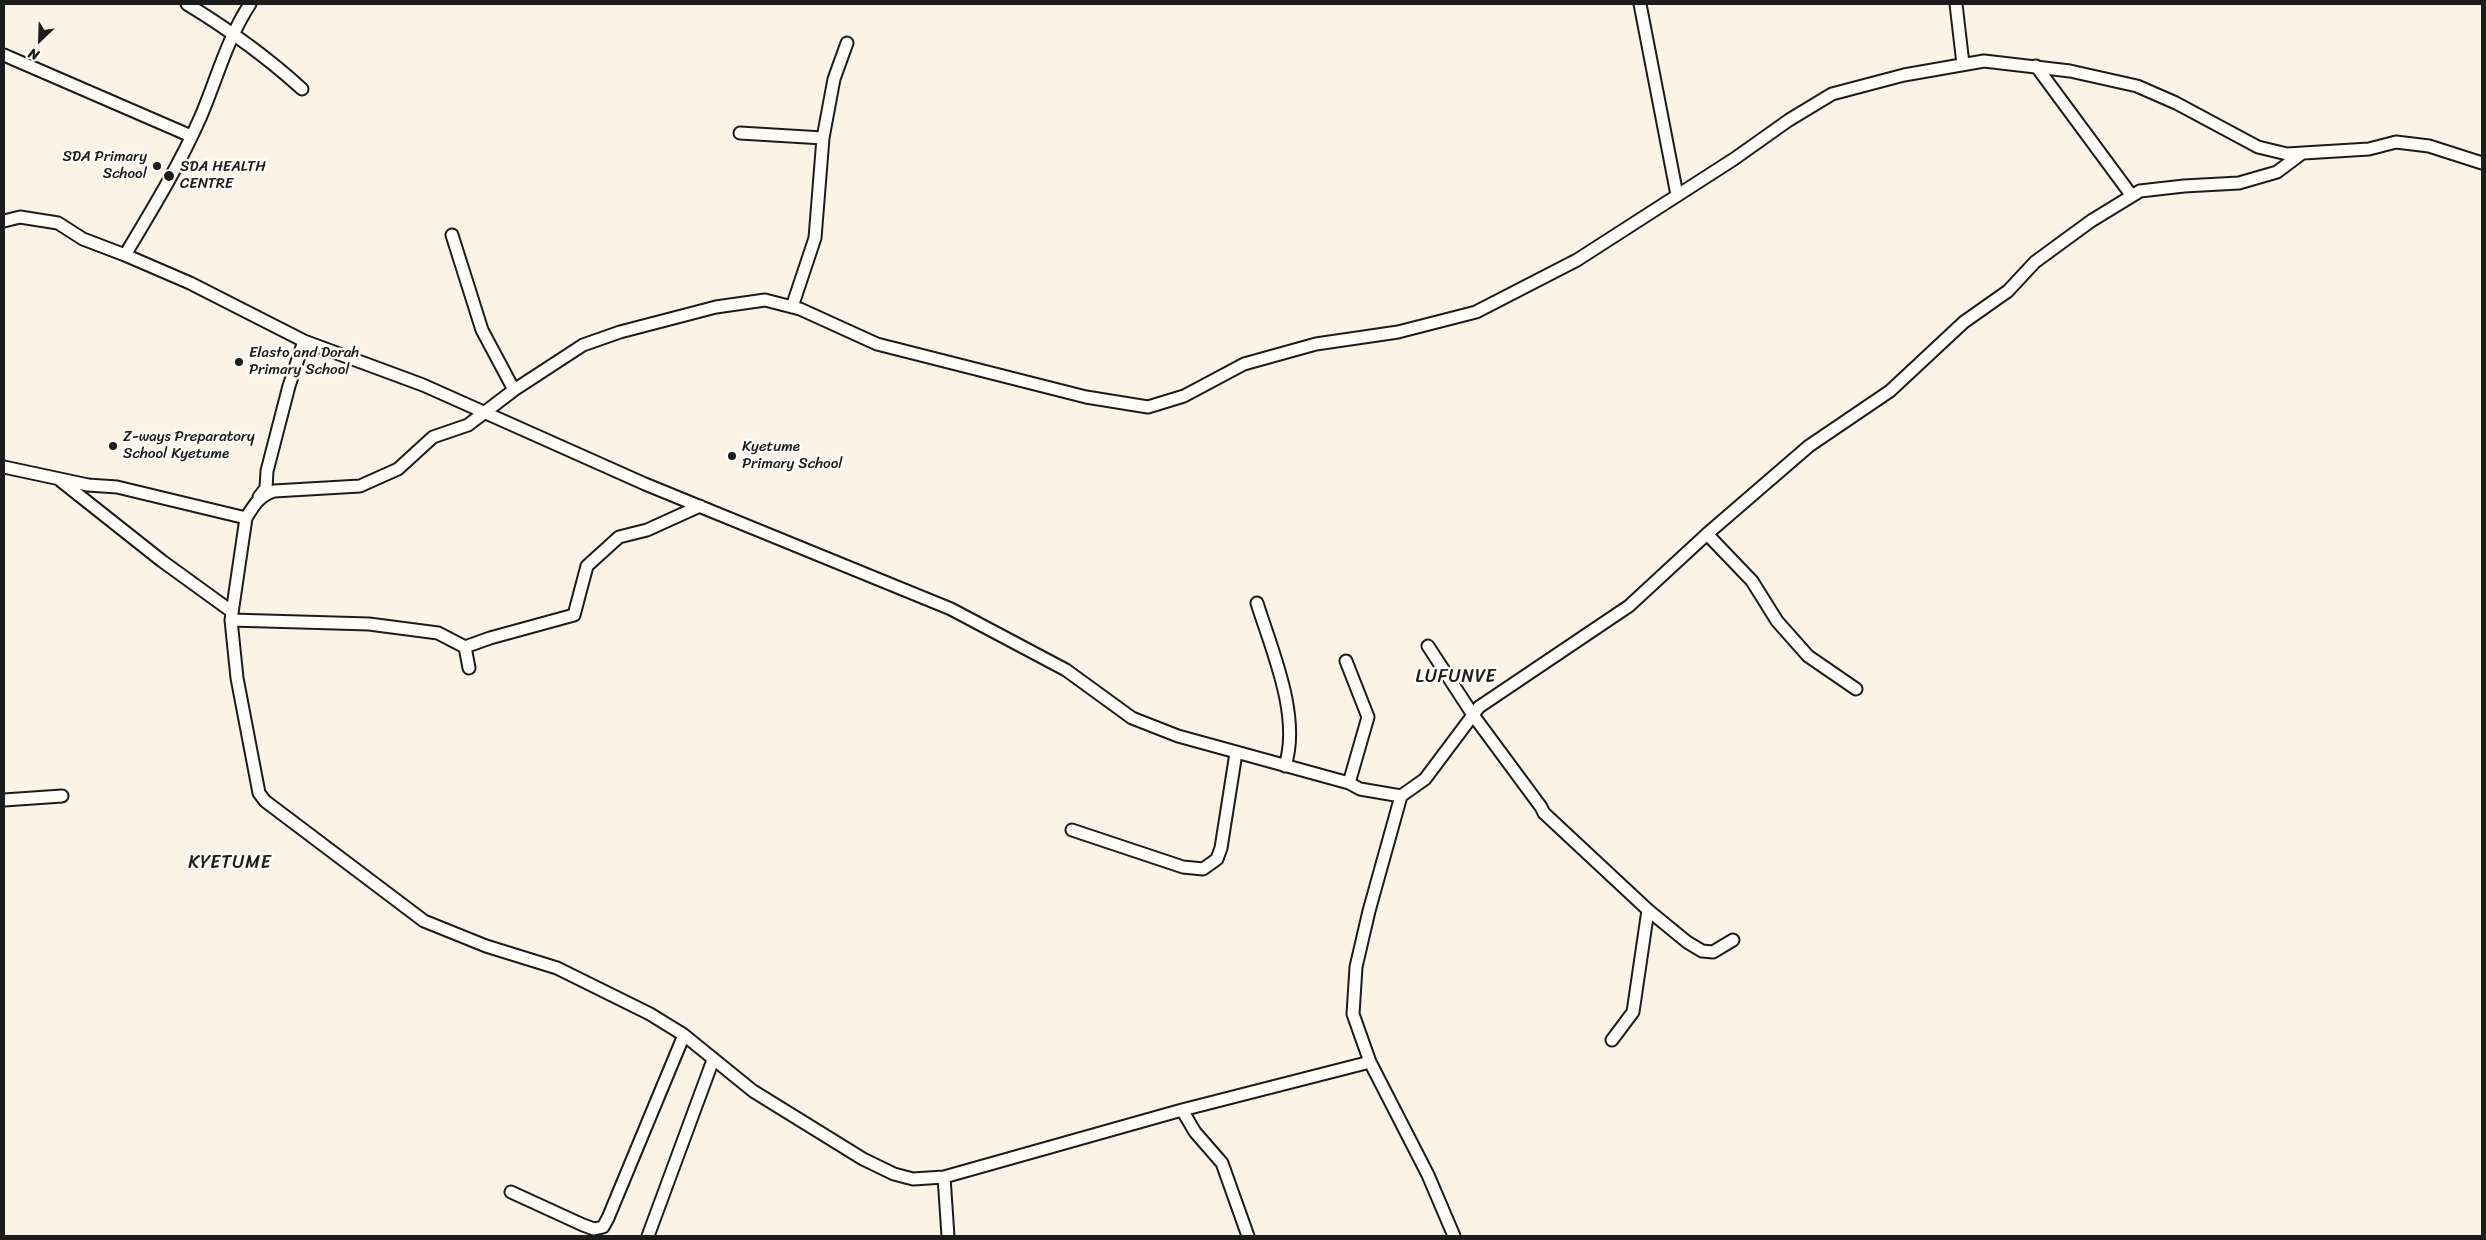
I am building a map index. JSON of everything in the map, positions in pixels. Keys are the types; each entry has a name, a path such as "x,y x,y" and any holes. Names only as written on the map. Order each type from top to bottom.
{"street":[{"path":"188,4 221,25 272,63 302,89"},
{"path":"126,255 159,198 201,117 232,35 250,4"},
{"path":"1640,4 1677,195"},
{"path":"1956,4 1963,64"},
{"path":"792,307 815,238 823,138 834,79 847,43"},
{"path":"4,55 191,136"},
{"path":"256,501 264,494 274,491 360,486 398,469 433,437 468,425 514,390 583,345 620,332 726,306 765,300 792,307 877,344 1086,397 1148,407 1184,396 1244,364 1316,344 1398,332 1476,312 1577,260 1832,94 1904,75 1963,64 1984,61 2036,66 2137,86 2176,103 2258,147 2288,154 2369,149 2396,142 2429,146 2482,163"},
{"path":"2036,66 2132,196"},
{"path":"740,133 823,138"},
{"path":"1454,1236 1428,1175 1370,1062 1353,1014 1356,967 1368,911 1401,796 1425,779 1480,706 1629,606 1707,534 1809,446 1890,391 1964,322 2008,291 2035,262 2091,221 2140,191 2239,183 2277,172 2301,154"},
{"path":"4,221 20,217 58,223 83,239 126,255 190,283 304,342 423,385 645,484 951,609 1066,670 1132,718 1178,736 1349,784 1360,789 1401,796"},
{"path":"452,235 482,330 514,390"},
{"path":"304,342 289,386 267,471 266,488 246,518 231,616 237,678 259,793 272,808 424,921 486,946 557,968 604,990 684,1035 712,1060 753,1091 863,1159 894,1174 913,1179 944,1177 1182,1110 1370,1062"},
{"path":"4,467 60,480 117,487 246,518"},
{"path":"60,480 231,616 369,624 438,633 465,648 469,668"},
{"path":"465,648 490,638 574,615 587,566 620,536 647,530 700,506"},
{"path":"1707,534 1752,581 1777,621 1808,656 1856,688"},
{"path":"1257,603 1281,682 1289,717 1291,740 1285,766"},
{"path":"1428,646 1473,715 1544,813 1648,910 1687,942 1702,950 1713,952 1733,940"},
{"path":"1346,661 1368,717 1349,784"},
{"path":"1072,830 1183,867 1203,869 1217,859 1222,848 1236,753"},
{"path":"4,800 62,796"},
{"path":"1612,1040 1633,1012 1648,910"},
{"path":"511,1192 583,1225 594,1229 602,1227 608,1218 684,1035"},
{"path":"648,1236 712,1060"},
{"path":"1182,1110 1195,1132 1222,1164 1248,1236"},
{"path":"944,1177 948,1236"}],"place":[{"name":"SDA Primary School","path":"157,166"},
{"name":"SDA HEALTH CENTRE","path":"169,176"},
{"name":"Elasto and Dorah Primary School","path":"239,362"},
{"name":"Z-ways Preparatory School Kyetume","path":"113,446"},
{"name":"Kyetume Primary School","path":"732,456"}],"district":[{"name":"LUFUNVE","path":"1456,677"},
{"name":"KYETUME","path":"230,863"}]}
